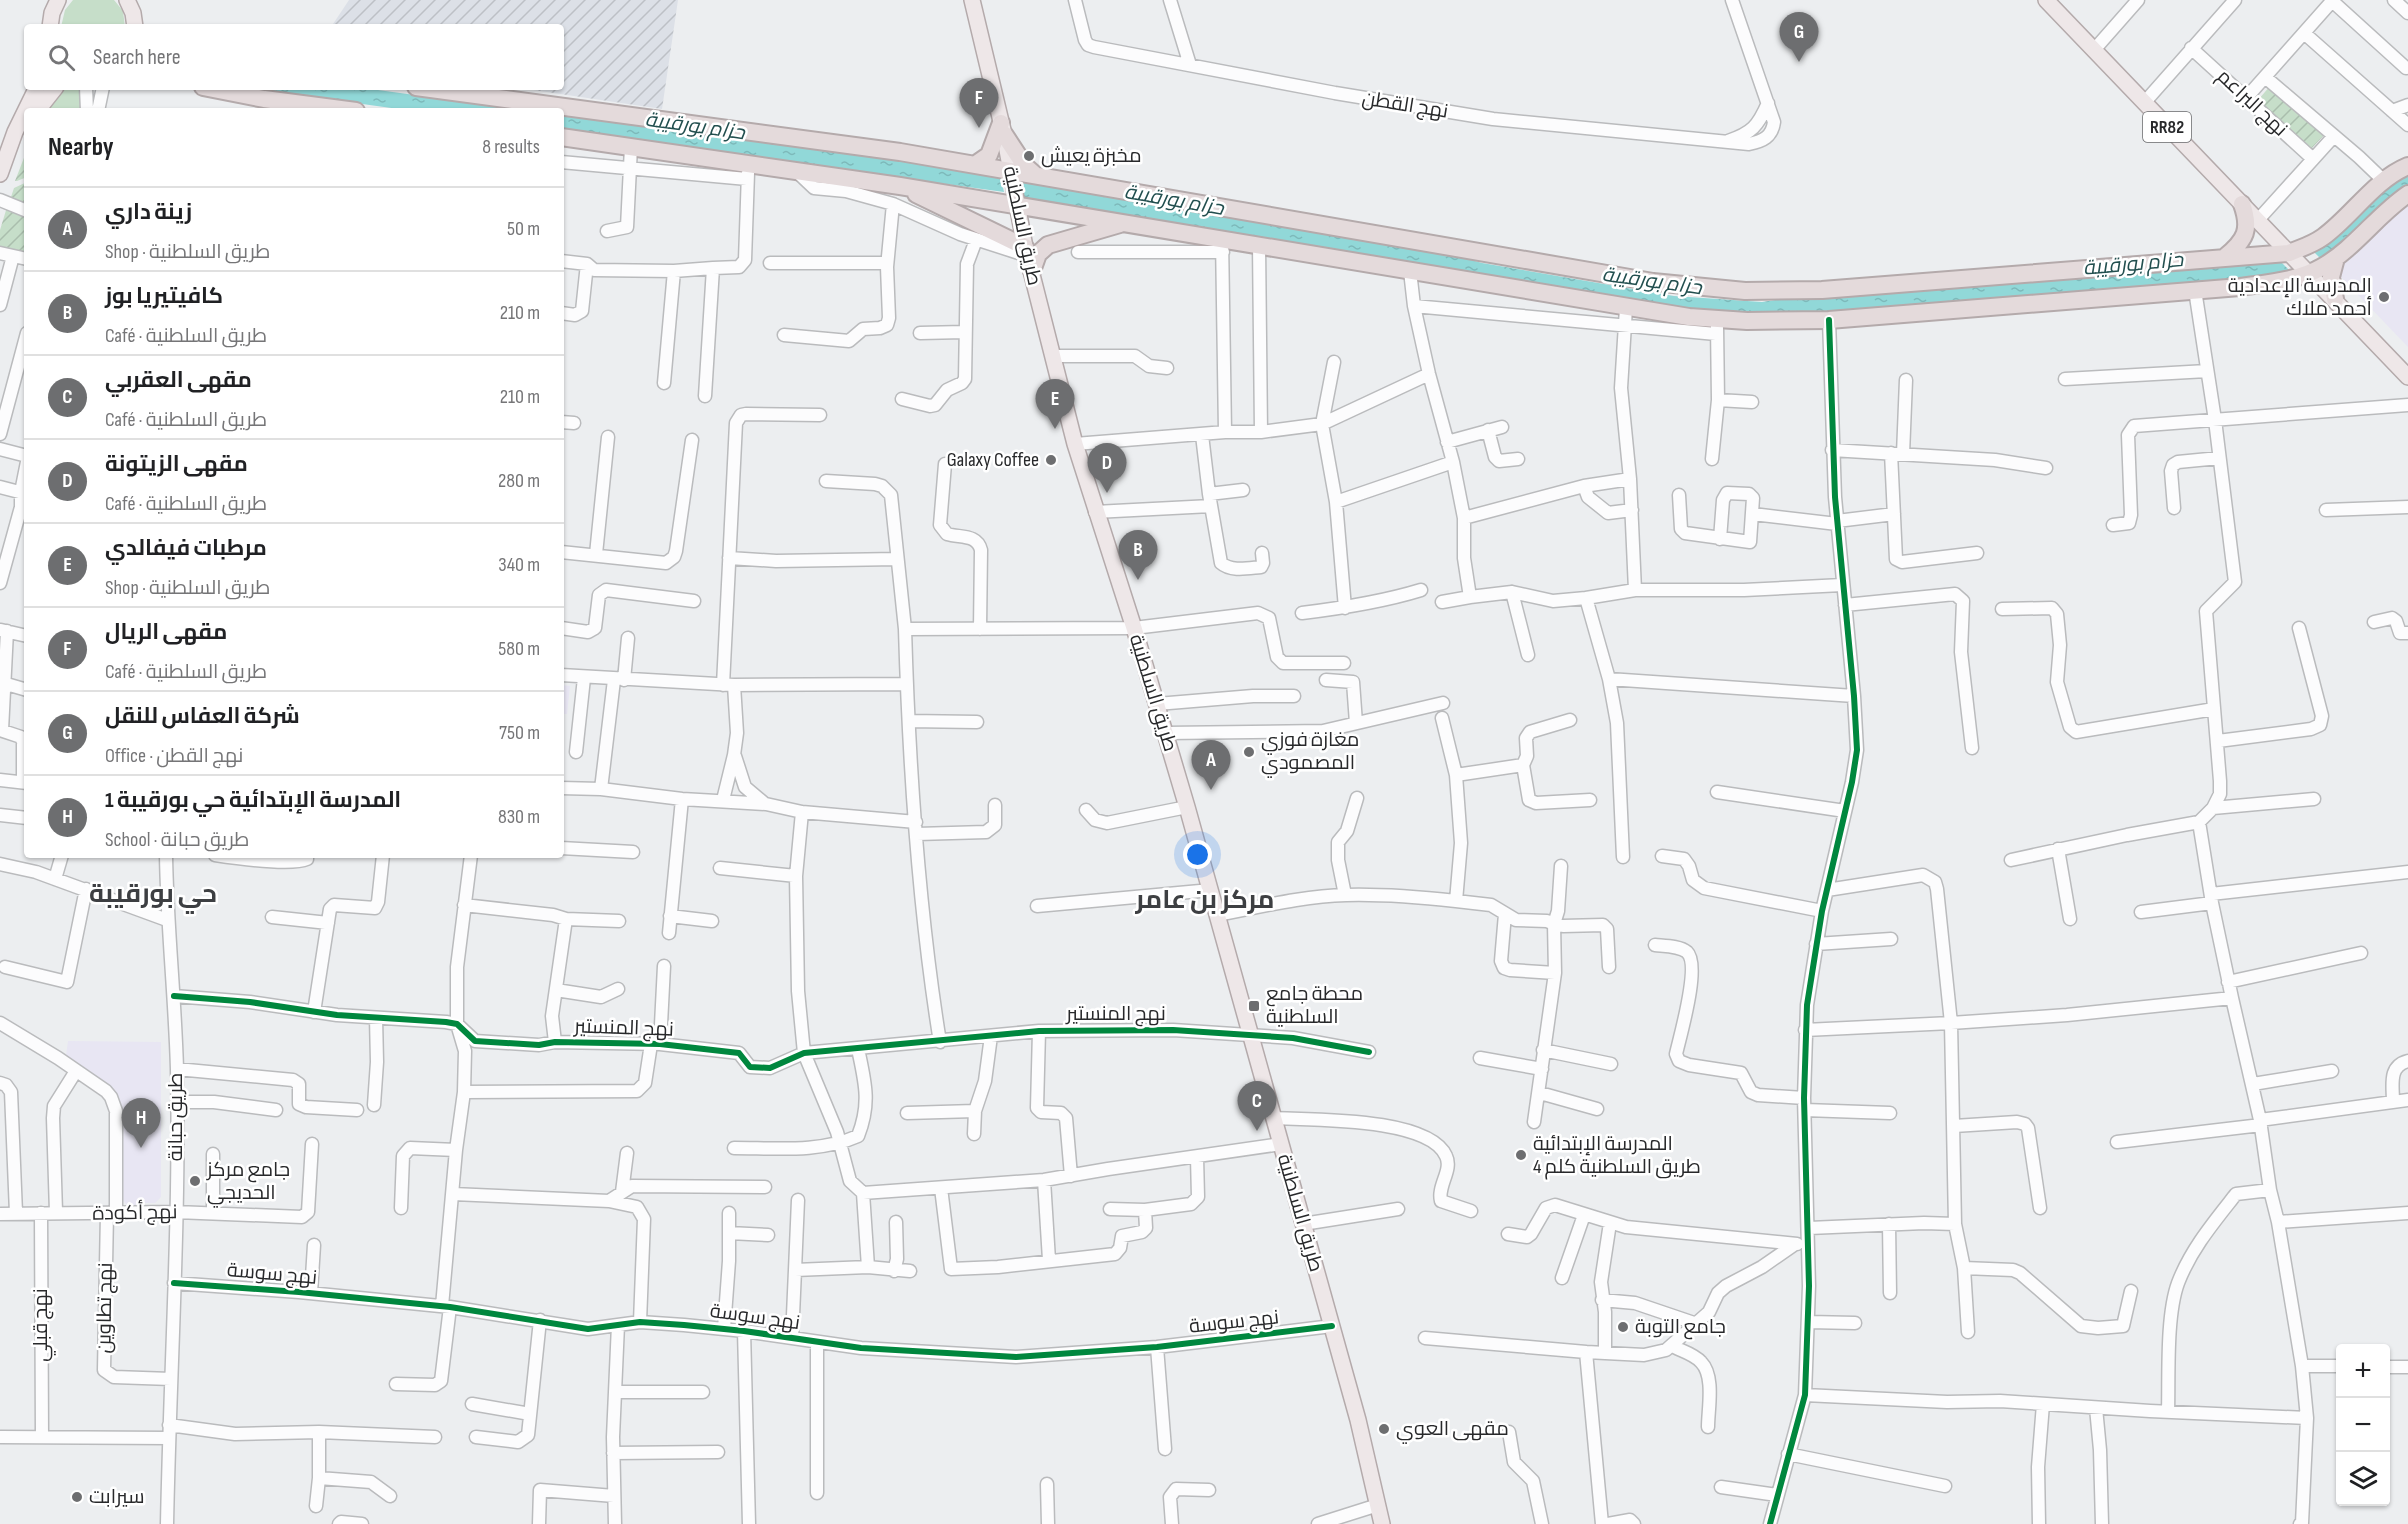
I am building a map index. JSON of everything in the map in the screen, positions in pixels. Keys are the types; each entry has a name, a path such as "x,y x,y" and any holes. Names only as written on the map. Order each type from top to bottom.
{"highway":[{"path":"218,90 331,108"},
{"path":"439,90 850,144 1010,169 1618,276 1719,289 1822,290 2289,253 2310,246 2324,237 2384,181 2408,166"},
{"path":"976,164 989,156 1003,128"},
{"path":"1003,128 1025,166 1034,174"},
{"path":"564,137 631,147 748,171 795,170 903,186 1125,223 1222,245 1259,245 1410,271 1625,316 1717,326 1829,320 2240,287 2310,273 2336,258 2382,213 2408,194"},
{"path":"903,186 1028,258 1038,254 1048,245 1125,223"},
{"path":"2225,257 2236,248 2246,231 2247,220 2242,204"},
{"path":"2335,299 2331,277 2336,258"}],"main road":[{"path":"50,24 52,13 58,0"},
{"path":"127,0 133,13 135,24"},
{"name":"طريق السلطنية","path":"972,0 1003,128 1028,258 1075,444 1095,513 1134,628 1211,890 1332,1326 1382,1524"},
{"name":"RR82","path":"2046,0 2408,377"},
{"path":"26,108 35,90"},
{"path":"39,108 54,90"},
{"path":"0,174 5,152 24,112"},
{"path":"5,152 24,130"}],"street":[{"name":"نهج القطن","path":"1075,0 1088,45 1346,95 1493,119 1725,142 1743,136 1755,128 1768,103 1732,0"},
{"path":"1170,0 1190,65"},
{"path":"2094,50 2138,0"},
{"path":"2247,97 2332,0 2406,68"},
{"path":"2394,0 2408,13"},
{"path":"2144,103 2231,1"},
{"path":"2304,33 2408,125"},
{"name":"نهج البراعم","path":"2191,48 2313,159"},
{"path":"2265,76 2384,181"},
{"path":"86,90 87,108"},
{"path":"98,108 102,90"},
{"path":"2392,111 2408,105"},
{"path":"2257,220 2334,136"},
{"path":"607,231 627,226 631,147"},
{"path":"564,162 630,170 748,171 745,260 739,267 674,271 594,270 587,264 564,261"},
{"path":"795,170 814,188 846,191 893,204 976,240 1028,258"},
{"path":"903,186 908,210"},
{"path":"0,200 24,210"},
{"path":"784,335 849,341 863,329 884,327 889,322 887,263 893,204"},
{"path":"902,399 930,406 935,405 947,390 965,380 964,332 967,264 976,240"},
{"path":"1078,252 1222,245 1226,432"},
{"path":"1259,245 1261,432"},
{"path":"0,253 24,258"},
{"path":"0,305 13,256"},
{"path":"770,263 887,263"},
{"path":"564,313 575,315 582,311 587,264"},
{"path":"705,396 713,268"},
{"path":"664,383 674,271"},
{"path":"1410,271 1414,306 1464,518 1464,558 1470,597"},
{"path":"2011,860 2199,822 2217,801 2220,788 2218,741 2206,611 2235,582 2215,420 2195,290"},
{"path":"1414,306 1625,316 1622,388 1632,510 1635,590"},
{"path":"1770,1524 1805,1395 1809,1322 1802,1244 1809,1228 1805,1030 1822,911 1856,758 1854,696 1842,585 1832,450 1829,320"},
{"path":"1712,459 1718,400 1717,326"},
{"path":"920,333 964,332"},
{"path":"0,434 5,398 24,342"},
{"path":"1052,356 1135,356 1149,366 1167,368"},
{"path":"1334,362 1322,424 1336,502 1345,608"},
{"path":"2065,378 2207,371"},
{"path":"1075,444 1226,432 1261,432 1322,424 1429,374"},
{"path":"1906,380 1897,454 1894,514 1896,559 1902,562 1977,553"},
{"path":"1718,400 1752,402"},
{"path":"2113,525 2129,523 2131,515 2128,435 2134,426 2408,405"},
{"path":"723,800 734,755 736,734 728,685 729,558 735,428 738,418 746,414 820,415"},
{"path":"1447,442 1502,427"},
{"path":"1488,430 1495,457 1499,461 1518,459"},
{"path":"1202,435 1221,563 1225,567 1233,568 1261,567 1262,553"},
{"path":"597,554 608,436"},
{"path":"564,552 666,563 674,557 692,440"},
{"path":"0,449 24,455"},
{"path":"1832,450 1995,460 2046,468"},
{"path":"2174,508 2171,471 2173,465 2178,462 2219,458"},
{"path":"1336,502 1452,462"},
{"path":"945,464 940,525 947,534 973,538 979,543 981,550 980,629"},
{"path":"1464,518 1584,486 1630,479"},
{"path":"826,482 875,484 887,489 893,502 905,629 906,684 928,967 940,1042"},
{"path":"1584,486 1588,497 1608,513 1632,510"},
{"path":"0,487 24,493 0,583"},
{"path":"1095,513 1210,500 1242,490"},
{"path":"1678,495 1681,529 1685,533 1720,539 1750,542 1754,514 1753,498 1749,494 1727,493 1723,500 1720,539"},
{"path":"2326,510 2408,507"},
{"path":"1754,514 1837,523 1894,514"},
{"path":"729,558 776,561 897,559"},
{"path":"1442,602 1512,592 1553,601 1635,590 1744,590 1842,585"},
{"path":"564,628 588,632 595,628 599,595 606,590 694,601"},
{"path":"1302,613 1345,608 1421,590"},
{"path":"1512,592 1528,655"},
{"path":"1845,605 1955,594 1963,601 1961,652 1972,748"},
{"path":"1586,598 1609,679 1617,723 1623,857"},
{"path":"2002,609 2052,608 2057,614 2060,645 2057,682 2070,728 2076,732 2214,709"},
{"path":"905,629 1134,628 1257,612 1269,618 1277,657 1283,663 1344,663"},
{"path":"2374,622 2392,618 2396,621 2400,633 2408,633"},
{"path":"2218,741 2311,729 2320,725 2322,716 2299,628"},
{"path":"24,635 4,630 1,730 21,736 24,742"},
{"path":"601,789 628,638"},
{"path":"564,675 728,685 906,684"},
{"path":"576,752 584,678"},
{"path":"1609,679 1854,696"},
{"path":"1326,680 1353,682 1356,723"},
{"path":"3,691 24,690"},
{"path":"1157,704 1253,696 1294,696"},
{"path":"1166,733 1323,731 1443,703"},
{"path":"1442,718 1456,775 1461,843 1456,900"},
{"path":"1570,720 1530,732 1526,738 1527,756 1524,765 1529,800 1536,803 1590,800"},
{"path":"909,721 977,723"},
{"path":"734,755 745,787 766,804"},
{"path":"1456,775 1524,765"},
{"path":"0,780 24,782"},
{"path":"564,788 601,789 682,799 766,804 802,812 916,828 986,832 995,825 995,805"},
{"path":"1717,792 1845,811"},
{"path":"1345,895 1338,860 1338,842 1347,831 1357,798"},
{"path":"669,933 682,799"},
{"path":"2213,808 2313,799"},
{"path":"1086,810 1095,820 1107,823 1187,807"},
{"path":"802,812 796,876 798,992 804,1053 823,1093 850,1181 863,1193 868,1267"},
{"path":"0,815 24,818"},
{"path":"2199,822 2228,982 2253,1084 2302,1366 2307,1418 2302,1524"},
{"path":"564,848 633,852"},
{"path":"2058,849 2070,919"},
{"path":"1662,856 1684,859 1689,866 1693,880 1704,888 1822,911"},
{"path":"55,879 61,858"},
{"name":"طريق حبانة","path":"166,858 167,920 174,996 177,1069 176,1212 167,1524"},
{"path":"235,858 299,862 307,858"},
{"path":"314,1012 330,909 334,905 375,908 378,902 383,858"},
{"path":"396,1383 435,1385 441,1381 456,1150 464,1092 465,1051 457,1024 458,967 471,858"},
{"path":"0,864 21,867 167,920"},
{"path":"1534,1122 1540,1093 1543,1050 1555,973 1554,924 1558,910 1561,866"},
{"path":"720,868 796,876"},
{"path":"2141,912 2212,898 2408,872"},
{"path":"1827,890 1913,875 1923,875 1935,882 1951,1023 1955,1224 1964,1268 1968,1332"},
{"path":"5,967 67,982 86,889"},
{"path":"1037,906 1211,890"},
{"path":"1218,915 1306,899 1345,895 1456,900 1491,905 1516,920 1547,921 1563,926 1603,925 1607,929 1609,967"},
{"path":"464,905 554,915 566,919 619,921"},
{"path":"1505,914 1501,961 1504,968 1555,973"},
{"path":"670,916 712,921"},
{"path":"272,917 328,923"},
{"path":"555,1042 552,1016 566,919"},
{"path":"1816,944 1891,939"},
{"path":"1655,945 1681,949 1690,954 1691,987 1676,1054 1680,1061 1689,1065 1741,1073 1751,1092 1758,1095 1805,1104 1890,1113"},
{"path":"2228,982 2361,953"},
{"path":"464,1092 638,1091 645,1083 655,1044 664,966"},
{"path":"556,990 601,997 618,989"},
{"path":"174,996 250,1002 314,1012 457,1024"},
{"path":"1805,1030 2067,1015 2232,998"},
{"path":"374,1105 377,1062 376,1018"},
{"path":"0,1023 111,1096 116,1111 111,1213"},
{"name":"نهج المنستير","path":"457,1024 475,1041 539,1045 555,1042 655,1044 739,1053 750,1067 770,1068 804,1053 1039,1031 1173,1030 1251,1034 1310,1041 1369,1052"},
{"path":"1039,1031 1037,1108 1041,1112 1061,1113 1066,1118 1071,1176"},
{"path":"974,1134 975,1111 985,1081 991,1036"},
{"path":"734,1148 822,1147 840,1144 858,1136 865,1118 867,1100 858,1049"},
{"path":"1543,1050 1611,1064"},
{"path":"1480,1058 1542,1069"},
{"path":"2393,1102 2393,1074 2399,1065 2408,1061"},
{"path":"177,1069 293,1080 298,1084 299,1104 306,1107 357,1110"},
{"path":"56,1212 54,1106 76,1071"},
{"path":"2253,1084 2332,1071"},
{"path":"0,1083 6,1085 11,1092 16,1213"},
{"path":"1540,1093 1597,1109"},
{"path":"2117,1142 2408,1100"},
{"path":"177,1101 214,1102 276,1110"},
{"path":"907,1113 975,1111"},
{"path":"1274,1118 1358,1122 1412,1131 1434,1142 1445,1153 1448,1167 1439,1195 1441,1201 1471,1211"},
{"path":"1954,1126 2016,1122 2025,1124 2028,1128 2040,1208"},
{"name":"نهج أكودة","path":"0,1214 176,1212 302,1217 308,1212 312,1144"},
{"path":"863,1193 1044,1180 1281,1144"},
{"path":"401,1208 405,1152 410,1148 456,1150"},
{"path":"213,1154 213,1213"},
{"path":"622,1192 627,1154"},
{"path":"1110,1209 1145,1210 1191,1204 1198,1197 1197,1157"},
{"path":"1044,1180 1049,1260"},
{"path":"609,1201 632,1186 765,1187"},
{"path":"941,1188 951,1269 1115,1254 1120,1248 1122,1236 1142,1232 1146,1228 1145,1210"},
{"path":"2168,1412 2173,1305 2177,1285 2185,1267 2207,1230 2236,1194 2270,1190"},
{"path":"453,1194 609,1201 637,1208 644,1219 640,1322"},
{"path":"792,1338 798,1200"},
{"path":"1508,1234 1527,1237 1546,1208 1551,1205 1626,1227 1802,1244"},
{"path":"1303,1224 1398,1209"},
{"name":"نهج تطاوين","path":"111,1213 104,1370 114,1377 171,1379"},
{"path":"724,1329 729,1213"},
{"path":"2278,1222 2408,1213"},
{"name":"نهج قبلي","path":"41,1214 42,1437"},
{"path":"1562,1278 1584,1215"},
{"path":"894,1271 897,1259 896,1222"},
{"path":"1605,1352 1605,1312 1601,1282 1610,1223"},
{"path":"1809,1228 1889,1224 1955,1224"},
{"path":"1889,1224 1890,1293"},
{"path":"729,1233 768,1235"},
{"path":"1425,1338 1586,1352 1644,1355 1662,1352 1672,1346 1694,1323 1709,1312 1718,1293 1726,1286 1802,1244"},
{"path":"311,1293 314,1245"},
{"path":"795,1270 868,1267 910,1271"},
{"path":"1964,1268 2013,1270 2020,1273 2068,1316 2086,1328 2123,1326 2131,1292"},
{"name":"نهج سوسة","path":"174,1283 446,1306 588,1329 640,1322 744,1331 861,1348 1016,1357 1157,1347 1332,1326"},
{"path":"1602,1300 1635,1303 1694,1323"},
{"path":"476,1437 518,1442 528,1435 540,1320"},
{"path":"1809,1322 1855,1323"},
{"path":"615,1524 613,1453 618,1325"},
{"path":"744,1331 749,1524"},
{"path":"817,1342 817,1493"},
{"path":"1672,1346 1697,1359 1706,1368 1708,1427"},
{"path":"1157,1347 1165,1449"},
{"path":"1586,1352 1602,1524"},
{"path":"2302,1366 2336,1366"},
{"path":"2390,1367 2408,1367"},
{"path":"615,1392 703,1392"},
{"path":"1805,1395 2043,1404 2307,1418"},
{"path":"472,1404 530,1414"},
{"path":"2039,1524 2038,1467 2043,1404"},
{"path":"2096,1408 2100,1450 2102,1524"},
{"path":"0,1437 169,1431 235,1434 319,1432 435,1437"},
{"path":"316,1506 319,1478 319,1432"},
{"path":"1509,1432 1514,1462 1533,1481 1542,1524"},
{"path":"613,1453 718,1452"},
{"path":"1788,1454 1945,1486"},
{"path":"319,1478 371,1482 390,1496"},
{"path":"1047,1484 1048,1524"},
{"path":"1721,1487 1777,1495"},
{"path":"1172,1524 1170,1497 1176,1489 1209,1490"},
{"path":"539,1524 540,1490 614,1496"},
{"path":"1318,1524 1378,1505"},
{"path":"1608,1524 1630,1520 1634,1524"},
{"path":"339,1524 341,1522 362,1524"}],"shaded area":[{"path":"349,0 678,0 662,109 533,90 564,90 564,24 333,24"},
{"name":"المدرسة الإعدادية أحمد ملاك","path":"2408,204 2408,347 2338,274 2337,267"},
{"path":"564,685 570,686 567,714 564,714"},
{"path":"68,1041 161,1042 161,1197 155,1203 142,1203 142,1212 127,1212 126,1204 120,1197 120,1099 65,1063"}],"green space":[{"path":"73,0 114,0 123,11 125,24 62,24 65,10"},
{"path":"2271,85 2325,134 2311,149 2258,100"},
{"path":"64,90 80,90 81,108 49,108"},
{"path":"24,158 24,178 15,181"},
{"path":"24,183 24,206 10,200 14,188"},
{"path":"7,207 24,215 24,254 0,247 0,230"}],"water":[{"path":"261,90 378,90 511,108 391,108"},
{"path":"564,115 1000,175 1004,192 564,131"},
{"path":"2408,171 2408,186 2343,245 2322,260 2313,251 2360,209"},
{"path":"1021,182 1095,191 1429,248 1482,263 1674,296 1762,302 1803,296 2280,261 2290,271 2256,279 2194,285 1771,316 1673,307 1091,210 1024,197"}],"cycle path":[{"path":"1770,1524 1805,1395 1809,1286 1804,1098 1807,1005 1822,911 1852,782 1857,750 1835,497 1829,320"},
{"path":"174,996 250,1002 337,1015 446,1022 457,1024 475,1041 539,1045 555,1042 660,1044 739,1053 750,1067 770,1068 804,1053 1039,1031 1173,1030 1293,1038 1369,1052"},
{"path":"174,1283 299,1292 450,1307 588,1329 640,1322 744,1331 861,1348 1016,1357 1157,1347 1332,1326"}],"place":[{"name":"شركة العفاس للنقل","path":"1799,62"},
{"name":"مقهى الريال","path":"979,128"},
{"name":"مخبزة يعيش","path":"1029,156"},
{"name":"المدرسة الإعدادية أحمد ملاك","path":"2384,297"},
{"name":"مرطبات فيفالدي","path":"1055,429"},
{"name":"Galaxy Coffee","path":"1051,460"},
{"name":"مقهى الزيتونة","path":"1107,493"},
{"name":"كافيتيريا بوز","path":"1138,580"},
{"name":"مغازة فوزي المصمودي","path":"1249,752"},
{"name":"زينة داري","path":"1211,790"},
{"name":"محطة جامع السلطنية","path":"1254,1006"},
{"name":"مقهى العقربي","path":"1257,1131"},
{"name":"المدرسة الإبتدائية حي بورقيبة 1","path":"141,1148"},
{"name":"المدرسة الإبتدائية طريق السلطنية كلم 4","path":"1521,1155"},
{"name":"جامع مركز الحديجي","path":"195,1181"},
{"name":"جامع التوبة","path":"1623,1327"},
{"name":"مقهى العوي","path":"1384,1429"},
{"name":"سيرابت","path":"77,1497"}],"district":[{"name":"حي بورقيبة","path":"153,894"},
{"name":"مركز بن عامر","path":"1205,900"}],"water label":[{"name":"حزام بورقيبة","path":"695,126"},
{"name":"حزام بورقيبة","path":"1174,200"},
{"name":"حزام بورقيبة","path":"2133,264"},
{"name":"حزام بورقيبة","path":"1652,281"}]}
